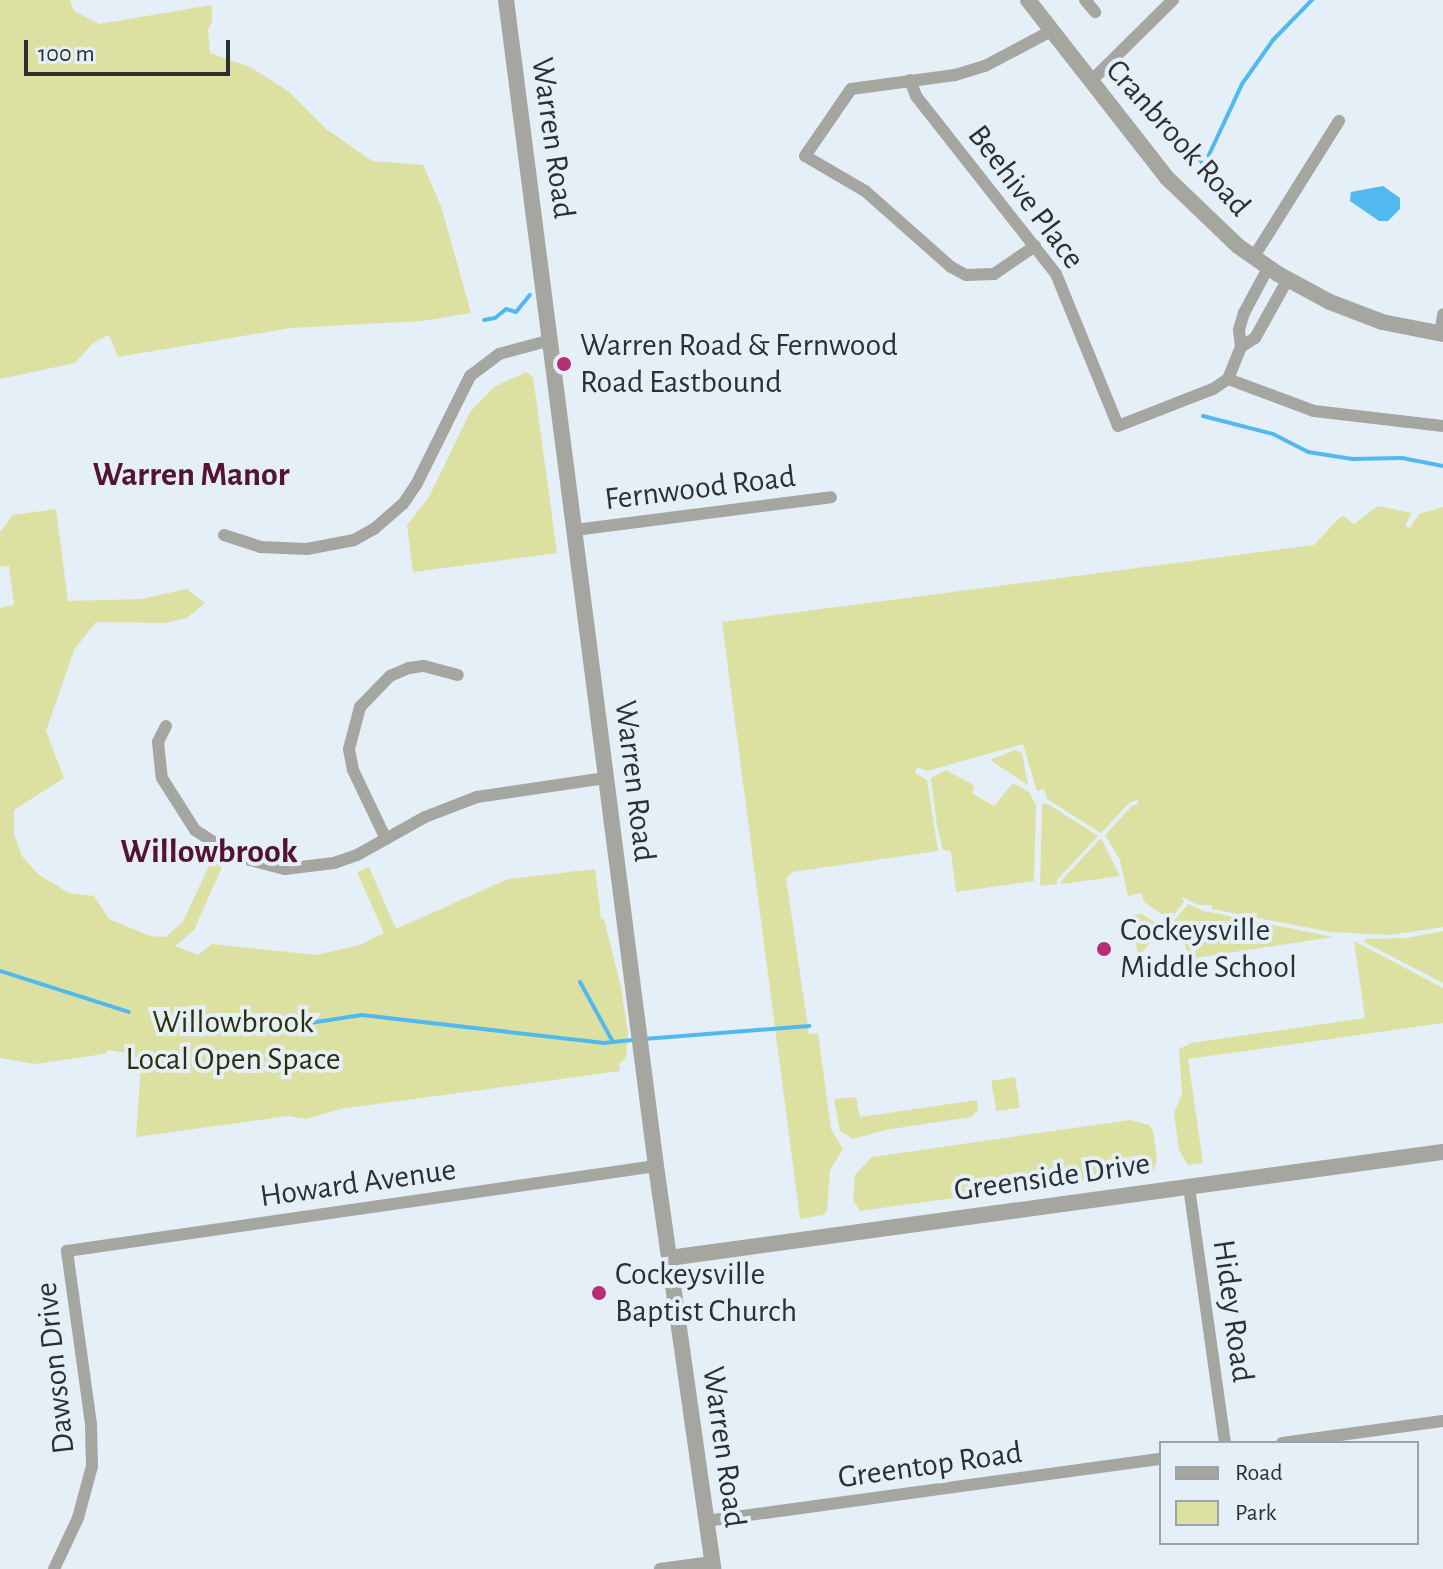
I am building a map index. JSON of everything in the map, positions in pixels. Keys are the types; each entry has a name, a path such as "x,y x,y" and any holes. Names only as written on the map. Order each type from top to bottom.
{"street":[{"name":"Warren Road","path":"506,0 656,1166 713,1565"},
{"name":"Cranbrook Road","path":"1028,0 1090,82 1187,199 1253,258 1355,313 1441,334"},
{"path":"1085,0 1095,12"},
{"path":"1090,82 1173,0"},
{"path":"1035,246 994,274 966,275 951,267 865,191 805,156 851,89 955,75 985,66 1051,31"},
{"name":"Beehive Place","path":"910,80 916,96 1035,246 1068,298 1118,426 1213,389 1228,379"},
{"path":"1253,258 1339,121"},
{"path":"1268,268 1244,313 1239,330 1241,347 1228,379 1314,411 1443,426"},
{"path":"1241,347 1255,338 1288,279"},
{"path":"1441,334 1443,314"},
{"path":"224,535 260,547 307,549 354,540 374,529 397,511 416,485 470,376 499,354 551,340"},
{"name":"Fernwood Road","path":"575,530 831,497"},
{"path":"386,839 353,770 349,749 360,707 390,676 409,668 432,667 458,675"},
{"path":"166,726 158,742 157,761 170,794 195,830 235,856 285,869 307,868 357,855 425,817 477,797 606,778"},
{"name":"Greenside Drive","path":"669,1258 1443,1152"},
{"name":"Howard Avenue","path":"67,1251 656,1166"},
{"name":"Hidey Road","path":"1189,1187 1225,1441"},
{"name":"Dawson Drive","path":"54,1569 78,1518 92,1466 91,1424 67,1251"},
{"path":"1297,1441 1443,1421"},
{"name":"Greentop Road","path":"706,1521 1159,1459"},
{"path":"660,1569 713,1565"}],"green space":[{"path":"0,0 70,0 74,11 99,24 212,5 212,23 208,29 210,53 250,67 288,91 325,128 372,161 423,165 441,206 471,313 422,321 291,328 118,357 109,335 93,343 75,363 0,379"},
{"path":"526,372 533,377 557,553 413,572 407,525 429,497 470,412 494,387"},
{"path":"1378,506 1412,513 1405,526 1410,528 1419,514 1443,507 1443,927 1390,935 1330,932 1212,909 1212,905 1198,905 1182,897 1184,902 1170,920 1144,902 1142,893 1128,896 1120,860 1105,835 1132,806 1138,804 1138,800 1130,802 1101,833 1047,799 1044,789 1037,791 1023,744 927,771 917,767 915,773 927,780 938,851 792,872 786,878 809,1034 818,1033 831,1129 843,1149 830,1170 824,1215 800,1219 722,622 1314,545 1339,518 1344,516 1354,524"},
{"name":"Willowbrook Local Open Space","path":"56,509 68,601 141,599 187,589 205,603 187,618 164,623 96,622 74,650 46,731 64,778 14,810 14,834 22,856 38,874 69,893 94,896 109,919 150,936 165,937 183,922 211,861 222,867 194,930 175,946 198,955 212,944 316,955 360,945 384,933 357,872 369,867 396,929 508,879 595,869 601,918 604,919 621,987 628,1034 626,1058 619,1064 620,1071 340,1109 307,1119 288,1116 136,1137 141,1064 132,1054 109,1050 104,1054 35,1064 0,1058 0,608 14,605 9,566 0,567 0,532 13,515"},
{"path":"1015,750 1022,753 1028,785 990,760"},
{"path":"946,770 975,786 972,793 994,806 1013,783 1029,792 1036,805 1034,881 956,892 951,851 943,850 937,826 931,778"},
{"path":"1042,804 1048,804 1098,836 1057,880 1057,884 1040,886"},
{"path":"1101,838 1120,876 1062,884 1061,881"},
{"path":"1188,904 1204,911 1333,937 1189,959 1183,937 1172,923"},
{"path":"1142,914 1162,927 1138,958 1132,915"},
{"path":"1443,931 1443,983 1364,942 1364,939 1407,938"},
{"path":"1354,941 1443,988 1443,1023 1188,1059 1203,1163 1188,1165 1179,1150 1174,1113 1182,1094 1179,1049 1191,1043 1365,1018"},
{"path":"1015,1077 1020,1108 996,1111 991,1081"},
{"path":"856,1097 860,1117 977,1100 978,1110 971,1117 885,1130 853,1139 840,1131 834,1099"},
{"path":"1130,1120 1149,1125 1153,1131 1157,1159 1154,1170 860,1211 853,1200 855,1175 872,1157"}],"water":[{"path":"1383,186 1400,198 1400,209 1388,221 1379,221 1350,201 1351,192"}],"waterway":[{"path":"1201,172 1242,84 1273,40 1312,0"},
{"path":"1193,151 1204,165"},
{"path":"484,320 495,318 506,309 516,312 530,295"},
{"path":"1203,416 1273,434 1308,452 1352,459 1402,458 1443,466"},
{"path":"0,971 129,1012"},
{"path":"580,982 613,1042"},
{"path":"156,1025 250,1032 362,1015 604,1043 635,1040"},
{"path":"644,1039 809,1026"}],"place":[{"name":"Warren Road & Fernwood Road Eastbound","path":"564,364"},
{"name":"Cockeysville Middle School","path":"1104,949"},
{"name":"Cockeysville Baptist Church","path":"599,1293"}],"district":[{"name":"Warren Manor","path":"191,476"},
{"name":"Willowbrook","path":"209,853"}]}
